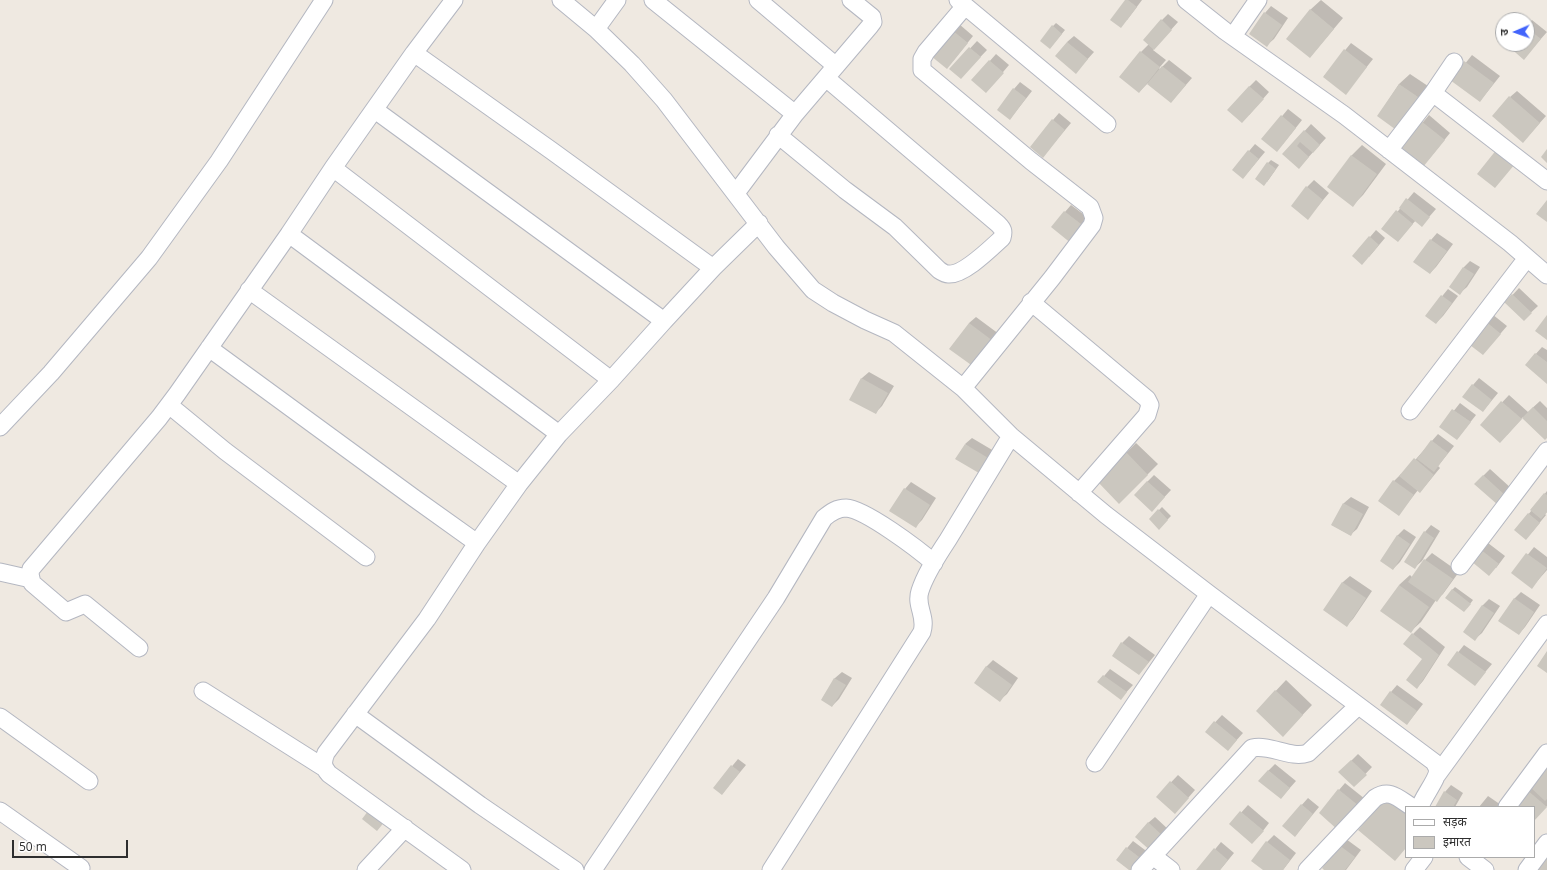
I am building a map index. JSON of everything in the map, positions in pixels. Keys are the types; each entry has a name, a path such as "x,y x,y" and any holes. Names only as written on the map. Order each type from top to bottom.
{"street":[{"path":"30,579 32,569 169,405 289,234 333,168 414,53 454,0"},
{"path":"561,0 596,29 632,64 664,100 776,246 813,290 832,303 858,317 894,333 963,388 1011,436 1079,493 1209,594 1434,762 1437,768 1437,775"},
{"path":"596,29 617,0"},
{"path":"653,0 795,114"},
{"path":"758,0 831,72 1003,228 1004,233 1002,238 960,272 947,274 939,270 895,227 840,186 778,135"},
{"path":"736,193 778,135 873,22 870,14 851,0"},
{"path":"1186,0 1389,150 1547,275"},
{"path":"1233,36 1258,0"},
{"path":"963,388 1092,225 1093,213 1090,207 1031,161 922,70 922,59 962,3 1107,124"},
{"path":"0,427 51,373 150,258 219,161 321,4"},
{"path":"414,53 713,268"},
{"path":"1389,150 1433,93 1454,62"},
{"path":"1433,93 1547,181"},
{"path":"375,110 664,320"},
{"path":"333,168 611,380"},
{"path":"323,767 323,760 326,753 426,619 519,484 559,434 611,380 664,320 713,268 759,224"},
{"path":"289,234 559,434"},
{"path":"1410,411 1527,258"},
{"path":"249,290 519,484"},
{"path":"1031,302 1147,398 1150,405 1147,415 1079,493"},
{"path":"209,348 477,543"},
{"path":"169,405 225,451 366,557"},
{"path":"771,870 922,632 924,626 919,606 919,592 934,563 1011,436"},
{"path":"1460,566 1547,451"},
{"path":"593,870 776,598 824,518 831,512 839,509 848,508 862,513 904,539 934,563"},
{"path":"0,572 30,579 35,586 66,612 85,604 139,648"},
{"path":"1095,763 1209,594"},
{"path":"1420,806 1437,775 1547,624"},
{"path":"203,691 323,767 329,774 462,870"},
{"path":"1140,870 1252,748 1265,747 1298,754 1308,753 1358,706"},
{"path":"355,714 480,805 575,870"},
{"path":"0,717 89,781"},
{"path":"1508,806 1547,753"},
{"path":"1307,870 1375,798 1381,794 1386,793 1394,795 1410,806"},
{"path":"0,811 81,868"},
{"path":"366,870 404,828"},
{"path":"1527,870 1547,843"},
{"path":"1153,856 1171,870"},
{"path":"1414,870 1423,858"},
{"path":"1470,858 1485,870"}],"building":[{"path":"1125,0 1128,0 1137,7 1121,28 1110,20"},
{"path":"1310,9 1334,29 1310,58 1286,39"},
{"path":"1264,12 1282,25 1267,47 1249,34"},
{"path":"1161,19 1172,30 1154,50 1143,40"},
{"path":"1052,25 1062,34 1050,49 1040,41"},
{"path":"952,30 968,43 947,69 931,56"},
{"path":"1535,34 1541,39 1535,46"},
{"path":"1067,42 1088,59 1076,74 1055,56"},
{"path":"969,47 981,57 961,79 949,69"},
{"path":"1344,49 1367,67 1346,95 1323,77"},
{"path":"1140,51 1160,67 1139,93 1119,77"},
{"path":"1515,52 1530,52 1524,60"},
{"path":"989,60 1004,73 986,93 971,80"},
{"path":"1464,61 1494,83 1480,102 1450,80"},
{"path":"1162,66 1186,85 1171,103 1147,84"},
{"path":"1399,84 1421,99 1399,132 1377,116"},
{"path":"1249,86 1264,99 1242,123 1227,110"},
{"path":"1013,88 1026,98 1010,120 997,110"},
{"path":"1509,96 1540,123 1523,143 1492,116"},
{"path":"1281,115 1296,128 1277,152 1261,139"},
{"path":"1052,119 1065,130 1043,158 1030,147"},
{"path":"1421,121 1445,140 1423,167 1400,148"},
{"path":"1304,130 1320,145 1313,153 1300,142 1297,146 1309,157 1299,169 1282,154"},
{"path":"1497,149 1515,164 1495,188 1477,174"},
{"path":"1547,149 1547,163 1541,157"},
{"path":"1248,150 1259,159 1243,179 1232,170"},
{"path":"1351,155 1377,174 1353,207 1327,187"},
{"path":"1267,162 1276,169 1264,186 1255,179"},
{"path":"1306,186 1323,200 1308,220 1291,206"},
{"path":"1406,198 1430,217 1422,227 1399,208"},
{"path":"1547,200 1547,222 1536,214"},
{"path":"1396,210 1413,224 1398,242 1381,229"},
{"path":"1064,211 1085,227 1072,244 1051,227"},
{"path":"1369,236 1379,245 1362,265 1352,256"},
{"path":"1430,239 1447,251 1430,274 1413,262"},
{"path":"1463,267 1474,274 1460,295 1449,287"},
{"path":"1512,294 1532,313 1524,321 1504,302"},
{"path":"1441,295 1452,303 1436,324 1425,316"},
{"path":"1547,315 1547,340 1535,331"},
{"path":"1484,320 1501,334 1483,355 1466,342"},
{"path":"969,323 993,341 974,367 949,349"},
{"path":"1535,353 1547,362 1547,384 1525,365"},
{"path":"861,378 888,393 876,414 849,400"},
{"path":"1472,384 1492,400 1483,412 1462,397"},
{"path":"1501,401 1522,419 1500,443 1480,425"},
{"path":"1533,407 1547,421 1547,438 1545,440 1522,418"},
{"path":"1452,409 1471,422 1457,440 1439,427"},
{"path":"1431,440 1448,453 1434,472 1417,459"},
{"path":"965,444 993,461 984,476 955,459"},
{"path":"1126,452 1148,475 1119,504 1097,481"},
{"path":"1414,458 1434,475 1420,493 1399,476"},
{"path":"1483,475 1506,496 1498,505 1474,484"},
{"path":"1393,480 1414,495 1399,516 1378,501"},
{"path":"1147,481 1165,497 1152,512 1134,495"},
{"path":"904,488 930,505 916,528 889,511"},
{"path":"1544,493 1547,495 1547,512 1541,519 1530,510"},
{"path":"1343,503 1363,514 1351,536 1331,525"},
{"path":"1158,509 1168,520 1159,530 1149,519"},
{"path":"1528,513 1540,523 1526,540 1514,530"},
{"path":"1424,531 1434,538 1415,569 1404,562"},
{"path":"1397,535 1410,544 1393,570 1380,561"},
{"path":"1480,549 1499,564 1489,576 1471,561"},
{"path":"1526,553 1547,568 1532,589 1511,573"},
{"path":"1424,559 1453,579 1437,602 1408,582"},
{"path":"1342,582 1366,598 1347,627 1323,610"},
{"path":"1399,585 1429,607 1411,633 1380,611"},
{"path":"1452,589 1471,604 1464,612 1445,598"},
{"path":"1514,598 1534,612 1519,635 1498,621"},
{"path":"1482,605 1494,613 1475,641 1463,632"},
{"path":"1412,633 1439,655 1417,689 1406,680 1422,659 1403,644"},
{"path":"1121,642 1149,662 1139,675 1112,656"},
{"path":"1457,651 1486,672 1475,686 1447,665"},
{"path":"1547,651 1547,673 1537,666"},
{"path":"986,666 1012,685 1000,702 974,683"},
{"path":"1103,675 1127,692 1121,700 1097,682"},
{"path":"834,678 846,685 832,707 821,700"},
{"path":"1275,690 1303,715 1283,737 1256,711"},
{"path":"1390,691 1417,711 1407,725 1380,705"},
{"path":"1214,721 1237,740 1228,751 1205,732"},
{"path":"1351,760 1367,775 1354,787 1338,772"},
{"path":"731,765 740,772 722,795 713,788"},
{"path":"1547,765 1547,799 1545,801 1528,785"},
{"path":"1268,770 1290,788 1281,799 1258,781"},
{"path":"1170,781 1189,798 1175,814 1156,797"},
{"path":"1338,789 1359,806 1339,831 1319,813"},
{"path":"1526,789 1547,807 1535,820 1535,806 1517,806"},
{"path":"1444,791 1457,800 1454,806 1436,806"},
{"path":"1387,796 1405,811 1405,849 1395,861 1358,830"},
{"path":"1301,804 1313,814 1295,837 1282,826"},
{"path":"371,807 386,820 377,831 362,819"},
{"path":"1240,811 1264,831 1252,844 1229,824"},
{"path":"1148,822 1165,838 1152,852 1135,837"},
{"path":"1266,841 1290,860 1283,870 1263,870 1251,861"},
{"path":"1547,844 1547,870 1529,870"},
{"path":"1339,845 1355,857 1345,870 1324,870 1322,868"},
{"path":"1126,847 1143,860 1136,870 1129,870 1116,860"},
{"path":"1214,848 1228,860 1220,870 1196,870"}]}
